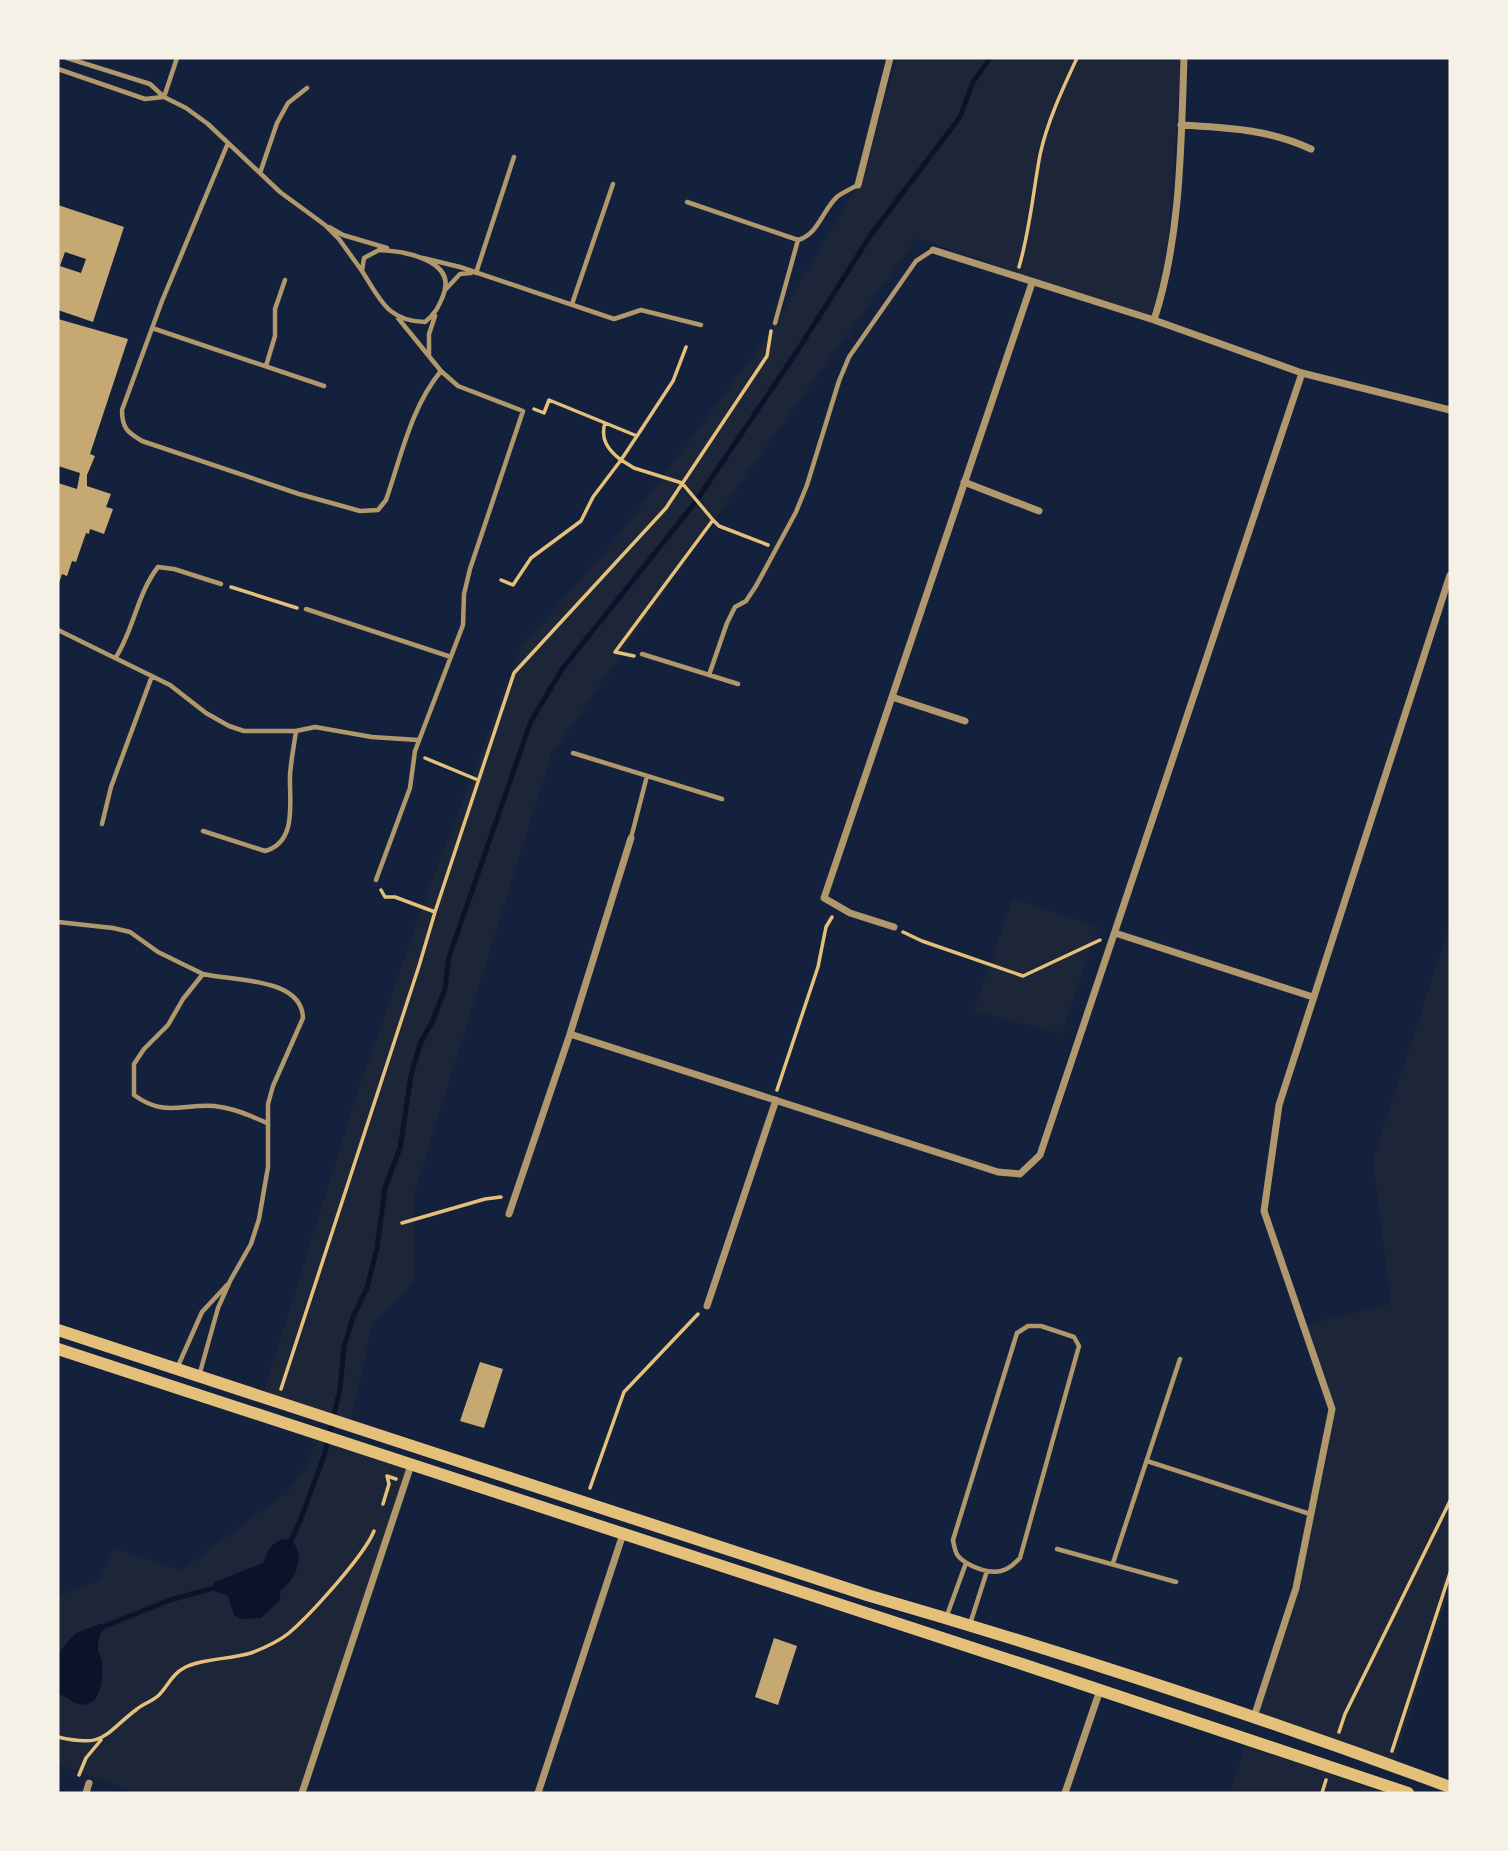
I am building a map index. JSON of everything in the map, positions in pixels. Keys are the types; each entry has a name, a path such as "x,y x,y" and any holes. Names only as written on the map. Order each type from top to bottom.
{"main road":[{"path":"58,1330 867,1595 1108,1669 1305,1735 1389,1759 1450,1787"},
{"path":"58,1349 1408,1793"},
{"path":"411,1465 416,1448"},
{"path":"623,1534 629,1518"},
{"path":"1101,1690 1108,1669"},
{"path":"1247,1740 1254,1717"}],"street":[{"path":"858,185 890,58"},
{"path":"1154,320 1165,288 1175,210 1184,58"},
{"path":"1181,125 1254,130 1287,138 1311,149"},
{"path":"933,250 1154,320 1303,373 1450,410"},
{"path":"894,928 850,913 824,898 1032,283"},
{"path":"570,1034 998,1172 1020,1174 1040,1155 1303,373"},
{"path":"964,482 1039,511"},
{"path":"1254,1717 1296,1587 1332,1409 1265,1211 1279,1105 1450,575"},
{"path":"892,697 965,721"},
{"path":"509,1214 570,1034 631,838"},
{"path":"1115,933 1313,997"},
{"path":"706,1306 776,1100"},
{"path":"302,1793 411,1465"},
{"path":"538,1793 623,1534"},
{"path":"1065,1793 1101,1690"}],"lane":[{"path":"67,58 150,84 164,97 186,108 208,124 280,192 343,235 475,273 614,319 641,310 701,325"},
{"path":"164,97 177,58"},
{"path":"58,69 145,99 164,97"},
{"path":"260,173 277,123 288,103 307,88"},
{"path":"228,143 152,328 122,410 122,424 126,432 142,442 299,494 360,511 378,510 386,500 420,403 441,371"},
{"path":"475,273 514,157"},
{"path":"572,304 613,184"},
{"path":"687,202 798,240 814,231 823,214 838,196 858,185"},
{"path":"325,225 339,239 380,300 441,371 458,386 523,411 470,569 464,594 463,625 418,740 410,788 376,880"},
{"path":"775,323 798,240"},
{"path":"362,271 364,258 370,253 395,250"},
{"path":"709,675 735,607 746,600 757,586 807,485 849,357 916,261 933,250"},
{"path":"423,258 439,267 444,275 445,290"},
{"path":"431,359 428,348 429,334 445,290 460,274 475,273"},
{"path":"266,366 275,336 275,309 285,280"},
{"path":"398,318 425,322 436,314"},
{"path":"152,328 324,386"},
{"path":"116,657 125,643 148,580 158,567 221,583"},
{"path":"306,609 451,657"},
{"path":"58,631 170,685 206,713 244,731 296,731 315,727 372,737 418,740"},
{"path":"642,654 738,684"},
{"path":"102,824 111,787 152,676"},
{"path":"203,831 265,851 282,842 292,804 290,771 296,731"},
{"path":"573,753 722,799"},
{"path":"631,838 647,776"},
{"path":"58,922 130,932 158,952 203,974 280,988 298,999 303,1010 303,1018 273,1086 267,1123 268,1167 262,1210 251,1244 218,1308 199,1377"},
{"path":"203,974 183,999 168,1025 144,1049 134,1064 134,1095 144,1103 160,1109 225,1107 267,1123"},
{"path":"176,1370 202,1312 230,1281"},
{"path":"1028,1326 1041,1326 1074,1336 1079,1346 1076,1360 1020,1558 1000,1572 988,1571 966,1563 956,1554 953,1540 1017,1333 1028,1326"},
{"path":"1112,1563 1180,1360"},
{"path":"1147,1461 1311,1514"},
{"path":"1057,1549 1176,1582"},
{"path":"946,1618 966,1563"},
{"path":"969,1625 988,1571"}],"path":[{"path":"1016,277 1028,228 1041,152 1051,118 1077,58"},
{"path":"277,1403 514,673 666,508 767,356 770,333 775,323"},
{"path":"502,580 513,585 531,558 581,521 593,497 673,382 686,347"},
{"path":"523,411 534,409 544,413 549,400 637,436"},
{"path":"605,423 602,433 604,441 621,460 634,468 682,483 719,526 759,540 776,550"},
{"path":"642,654 631,657 615,652 713,520"},
{"path":"221,583 295,608 306,609"},
{"path":"415,754 478,780"},
{"path":"376,880 385,897 394,897 435,912"},
{"path":"776,1100 777,1089 818,967 827,927 838,906"},
{"path":"894,928 922,941 1023,976 1115,933"},
{"path":"402,1223 485,1199 515,1196"},
{"path":"585,1503 624,1392 706,1306"},
{"path":"381,1513 389,1485 387,1476 405,1482"},
{"path":"1341,1726 1450,1501"},
{"path":"87,1788 77,1780 86,1758 103,1739 137,1709 159,1695 177,1672 187,1665 251,1653 289,1633 362,1553 377,1524"},
{"path":"1389,1759 1450,1573"},
{"path":"58,1737 92,1742 103,1739"}],"shaded area":[{"path":"897,58 1181,58 1165,288 1154,320 917,238 754,463 551,755 413,1197 413,1283 373,1323 349,1426 262,1398 357,1094 426,897 521,647 617,538 770,333 858,185"},
{"path":"1013,898 1097,927 1062,1034 974,1011"},
{"path":"1450,924 1450,1590 1393,1766 1254,1717 1296,1587 1332,1409 1304,1325 1391,1304 1373,1160"},
{"path":"321,1435 411,1465 302,1793 137,1793 58,1764 58,1596 98,1581 114,1548 182,1570 288,1492 308,1463"},
{"path":"285,1539 294,1542 298,1551 295,1574 281,1589 279,1601 261,1618 240,1619 234,1615 228,1596 210,1589 215,1582 263,1563 273,1545"},
{"path":"100,1624 106,1625 98,1643 102,1662 99,1691 92,1702 86,1705 78,1704 58,1694 58,1653 76,1633"},
{"path":"1245,1744 1384,1793 1230,1793"}],"building":[{"path":"58,205 124,227 93,322 58,310","holes":["65,252 86,259 81,273 60,266"]},
{"path":"58,319 128,339 90,454 95,456 87,475 87,486 111,494 106,507 113,509 104,534 90,529 89,534 86,533 76,562 72,561 67,576 62,574 58,586 58,483 77,489 80,473 58,466"},
{"path":"480,1362 503,1369 484,1428 460,1421"},
{"path":"774,1638 797,1646 778,1705 755,1697"}],"waterway":[{"path":"290,1542 325,1453 340,1389 344,1347 353,1317 367,1288 377,1248 385,1188 400,1148 411,1076 420,1044 445,989 449,957 531,721 563,668 694,504 798,350 870,236 960,117 973,82 990,58"},
{"path":"100,1628 170,1600 210,1589"}]}
